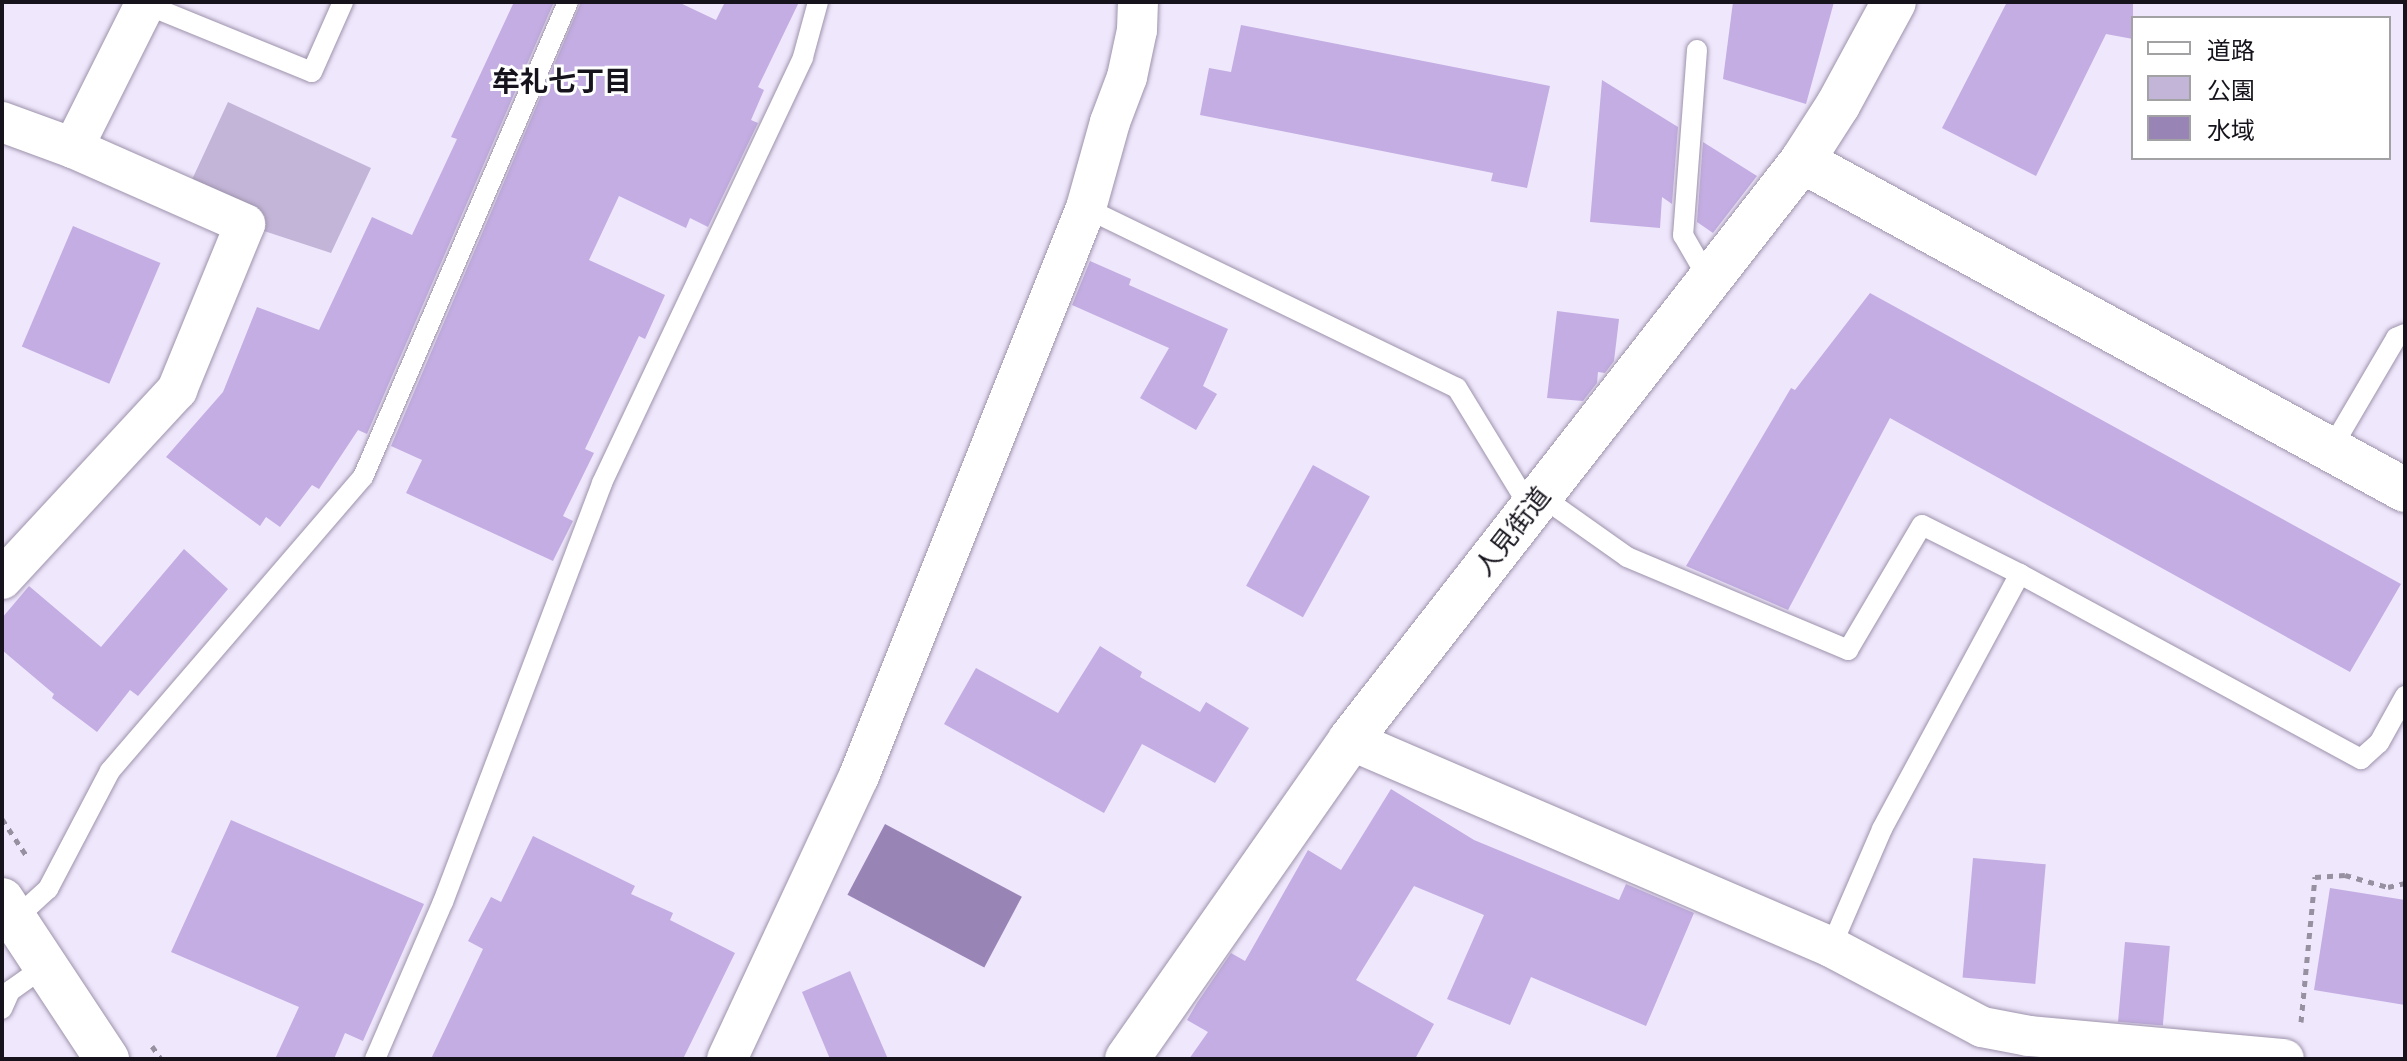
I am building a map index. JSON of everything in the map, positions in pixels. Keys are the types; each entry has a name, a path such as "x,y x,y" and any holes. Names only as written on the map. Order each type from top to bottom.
{"main road":[{"name":"人見街道","path":"1127,1059 1350,740 1802,161 1838,105 1894,2"},
{"path":"1802,161 2405,490"},
{"path":"8,910 107,1059"}],"street":[{"path":"727,1059 859,776 1086,208 1110,122 1127,77 1137,30 1138,2"},
{"path":"73,148 146,3"},
{"path":"2,122 73,148 245,224 177,390 2,579"},
{"path":"1350,740 1831,947 1982,1027 2009,1046 2292,1044"}],"lane":[{"path":"146,3 312,72 343,2"},
{"path":"8,910 48,889 110,771 363,477 568,2"},
{"path":"375,1059 443,902 602,483 803,57 818,2"},
{"path":"1697,50 1683,235 1709,280"},
{"path":"1086,208 1457,388 1536,502 1627,557 1848,650 1922,525 2020,574 2361,759 2379,743 2405,696"},
{"path":"2331,449 2396,338 2405,334"},
{"path":"1831,947 1882,829 2020,574"},
{"path":"2,1009 10,991 45,966"}],"path":[{"path":"2292,1044 2315,877 2345,875 2388,887 2405,883"}],"green space":[{"path":"228,102 371,168 331,253 261,230 265,216 189,186"}],"water":[{"path":"885,824 1022,897 984,967 847,895"}],"building":[{"path":"514,2 554,2 367,434 358,430 319,489 312,485 280,527 266,517 260,526 166,457 223,392 257,307 319,330 372,217 412,235 457,139 451,137"},
{"path":"581,2 678,2 716,20 725,2 799,2 758,87 764,90 751,120 758,123 708,227 690,218 686,228 619,196 589,260 665,295 645,339 639,336 585,449 594,453 563,516 573,521 553,561 406,493 422,460 391,446"},
{"path":"1733,2 1834,2 1806,104 1723,79"},
{"path":"2007,2 2133,2 2131,39 2106,34 2036,176 1942,128"},
{"path":"1241,25 1550,86 1527,188 1491,181 1493,173 1200,115 1209,68 1231,72"},
{"path":"1602,80 1678,127 1672,204 1662,197 1660,228 1590,222"},
{"path":"1703,142 1757,176 1713,233 1697,222"},
{"path":"73,226 160,263 109,384 22,347"},
{"path":"1090,261 1131,279 1129,285 1228,329 1203,386 1217,394 1196,430 1140,398 1169,348 1072,305"},
{"path":"1870,293 2401,584 2350,672 1890,418 1788,610 1686,566 1791,388 1795,390"},
{"path":"1557,311 1619,319 1614,361 1605,373 1598,372 1597,383 1583,401 1547,398"},
{"path":"1313,465 1370,497 1303,617 1246,586"},
{"path":"184,549 228,589 138,696 130,690 97,732 52,698 54,694 2,650 2,618 29,586 101,647"},
{"path":"1100,646 1142,672 1140,677 1200,712 1206,702 1249,728 1215,783 1142,744 1104,813 944,724 976,668 1058,713"},
{"path":"1391,789 1474,840 1619,900 1626,884 1694,913 1646,1026 1531,977 1510,1025 1447,999 1484,915 1414,886 1356,980 1434,1024 1415,1059 1189,1059 1208,1032 1187,1020 1231,953 1245,961 1308,850 1341,870"},
{"path":"231,820 424,904 363,1041 345,1033 334,1059 275,1059 299,1007 171,952"},
{"path":"533,836 635,886 631,894 673,913 670,920 735,953 683,1059 431,1059 483,949 468,941 491,897 501,902"},
{"path":"1973,858 2046,864 2035,984 1963,978"},
{"path":"2330,888 2405,900 2405,1005 2314,990"},
{"path":"2125,942 2170,946 2163,1026 2118,1022"},
{"path":"850,971 888,1059 830,1059 802,992"}],"district":[{"name":"牟礼七丁目","path":"562,82"}]}
